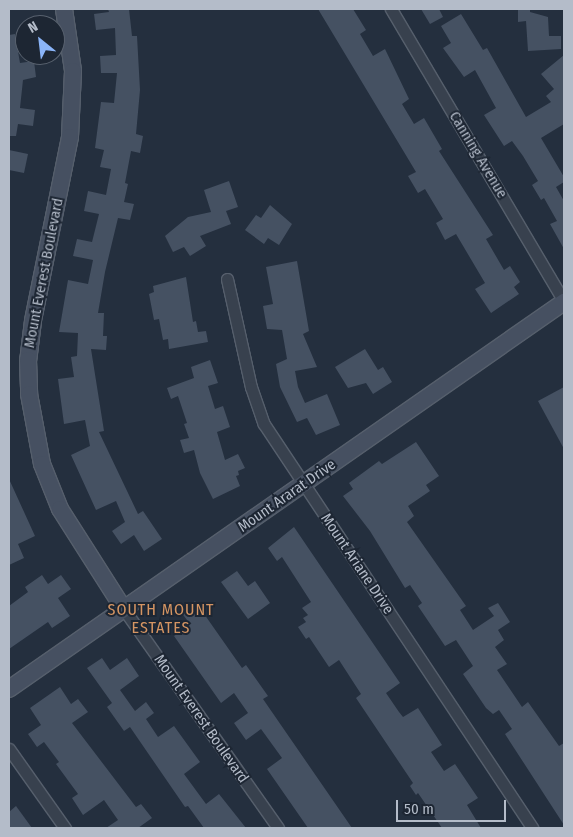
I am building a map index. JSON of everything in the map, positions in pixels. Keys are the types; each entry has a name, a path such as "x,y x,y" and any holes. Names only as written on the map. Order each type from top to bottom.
{"street":[{"name":"Mount Everest Boulevard","path":"64,9 73,72 70,137 33,321 28,360 29,394 42,464 60,509 123,608 278,828"},
{"name":"Canning Avenue","path":"391,9 564,302"},
{"name":"Mount Ariane Drive","path":"227,279 251,387 264,424 532,828"},
{"name":"Mount Ararat Drive","path":"9,689 564,302"},
{"path":"9,749 65,828"}],"building":[{"path":"108,9 129,9 132,36 137,36 140,90 136,134 143,136 140,153 131,151 125,183 128,184 124,202 134,204 130,220 118,218 105,272 98,313 104,313 103,336 107,336 106,350 91,349 104,431 99,432 138,514 143,511 162,539 144,551 134,535 121,544 112,531 125,522 116,501 96,510 71,455 90,446 85,420 64,424 58,379 74,377 71,357 77,356 78,333 59,332 68,280 88,284 93,260 73,256 77,239 92,242 99,214 84,211 88,191 106,195 111,169 100,167 104,150 95,148 101,102 114,103 117,73 101,73 100,56 116,55 115,28 96,30 94,14 109,12"},
{"path":"318,9 353,9 366,30 360,34 373,56 385,49 409,99 402,104 414,124 424,118 442,149 439,151 493,235 486,239 504,270 510,266 520,282 514,287 519,294 491,313 475,289 485,283 456,234 445,240 436,223 443,219 425,189 418,193 408,176 416,172"},
{"path":"421,9 439,9 443,17 430,24"},
{"path":"518,9 530,9 530,12 548,17 549,36 561,36 561,49 528,51 526,21 518,22"},
{"path":"461,14 483,50 487,48 526,117 551,102 546,96 554,89 541,74 564,55 564,124 541,138 564,177 564,182 556,187 564,201 564,249 550,224 557,221 544,198 541,200 532,185 538,181 512,141 504,146 484,115 496,108 475,70 464,77 443,48 451,43 441,26"},
{"path":"15,34 15,65 34,65 36,77 23,80 20,108 35,110 33,126 18,124 16,136 9,136 9,35"},
{"path":"9,150 28,154 24,173 9,170"},
{"path":"229,181 238,207 226,211 231,224 200,236 206,246 190,256 184,247 173,252 165,236 188,217 211,212 204,190"},
{"path":"270,205 292,224 279,245 268,238 264,244 245,230 256,215 261,218"},
{"path":"297,261 309,331 303,334 317,367 295,371 298,387 305,403 327,394 340,425 316,435 307,418 297,422 280,387 276,364 287,359 282,330 267,329 263,306 273,304 266,267"},
{"path":"186,277 193,322 196,321 198,332 206,331 208,342 169,349 168,339 163,340 159,319 154,320 149,294 154,292 153,286"},
{"path":"365,349 378,370 383,367 392,382 373,394 366,383 348,388 335,367"},
{"path":"210,360 218,383 208,386 215,409 223,406 230,427 217,432 225,460 238,454 245,468 238,471 239,475 236,476 240,486 213,499 200,473 194,450 184,453 180,440 189,438 184,424 187,423 178,396 171,399 167,388 194,378 191,367"},
{"path":"564,387 564,449 538,401"},
{"path":"416,442 439,476 426,485 430,491 408,506 414,516 407,522 466,606 460,610 473,630 494,616 488,608 498,603 510,622 498,630 504,640 495,647 507,664 497,670 522,707 528,702 559,746 564,743 564,825 505,734 512,729 499,710 493,714 486,708 463,674 473,666 456,640 445,646 418,606 422,603 410,585 405,588 370,531 343,496 353,489 349,483 379,461 382,464"},
{"path":"9,479 35,536 18,544 24,558 9,565"},
{"path":"294,527 400,683 386,693 403,717 418,708 442,745 431,752 444,771 455,764 478,798 467,805 481,828 442,828 418,793 416,795 410,786 413,783 356,698 361,694 339,660 329,667 309,637 306,639 298,627 306,622 303,618 308,615 302,608 311,602 282,557 277,561 268,548"},
{"path":"237,571 248,586 255,581 270,603 248,619 221,582"},
{"path":"42,575 48,584 61,575 71,589 58,598 70,616 52,628 48,622 9,649 9,606 28,592 25,587"},
{"path":"195,601 242,668 246,665 268,696 263,699 352,828 308,828 267,769 282,758 261,729 246,740 234,723 248,713 234,693 221,703 174,636 190,624 181,612"},
{"path":"102,658 110,670 127,658 139,676 120,690 135,711 146,702 154,713 146,719 158,737 174,726 200,762 184,774 206,804 219,794 246,828 204,828 188,806 185,807 130,727 124,731 107,707 112,703 87,668"},
{"path":"60,687 71,704 78,699 88,712 72,723 136,807 141,804 152,818 138,828 106,828 118,820 104,800 83,815 72,798 78,794 56,764 59,762 44,742 37,747 28,734 41,725 30,708"},
{"path":"16,806 32,828 9,828 9,812"}],"district":[{"name":"SOUTH MOUNT ESTATES","path":"161,619"}]}
